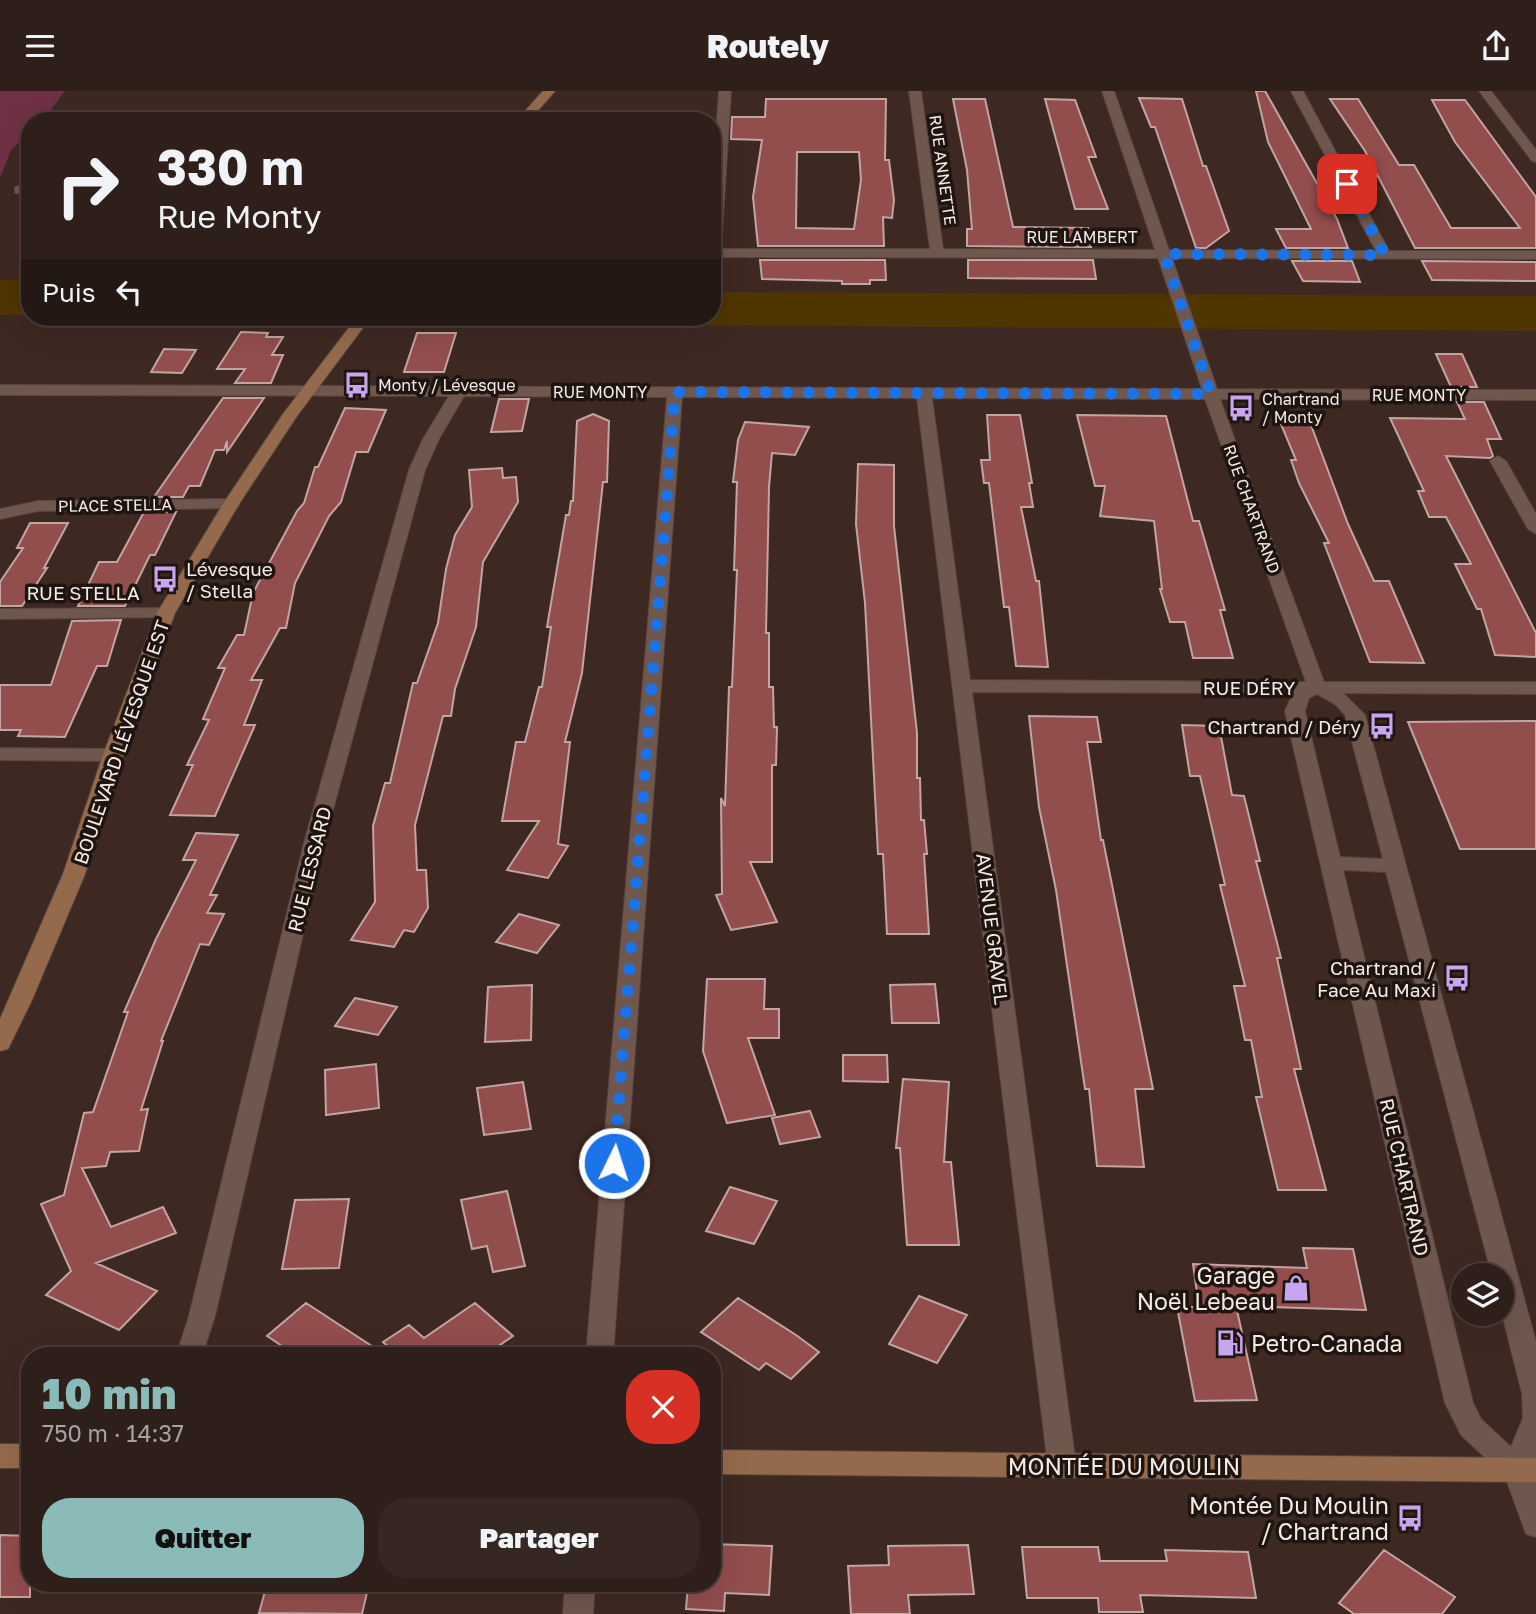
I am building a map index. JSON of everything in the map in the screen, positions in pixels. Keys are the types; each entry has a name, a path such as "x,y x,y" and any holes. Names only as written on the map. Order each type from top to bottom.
{"street":[{"path":"530,112 549,91"},
{"path":"721,145 725,91"},
{"name":"RUE ANNETTE","path":"915,91 937,254"},
{"name":"RUE CHARTRAND","path":"1108,91 1211,394 1317,687 1301,695 1296,711 1459,1403 1471,1427 1526,1470 1536,1525"},
{"path":"1297,91 1385,255"},
{"path":"1485,91 1536,158"},
{"name":"RUE LAMBERT","path":"721,253 1536,255"},
{"name":"BOULEVARD LÉVESQUE EST","path":"0,1043 74,874 113,755 166,613 231,504 291,414 358,326"},
{"name":"RUE MONTY","path":"0,390 1536,395"},
{"name":"RUE LESSARD","path":"192,1347 202,1316 314,843 417,470 431,439 459,392"},
{"path":"600,1347 675,392"},
{"name":"AVENUE GRAVEL","path":"924,393 1062,1465"},
{"path":"1498,461 1536,529"},
{"name":"PLACE STELLA","path":"0,514 38,506 231,504"},
{"name":"RUE STELLA","path":"0,614 166,613"},
{"name":"RUE DÉRY","path":"962,686 1536,688"},
{"path":"1317,687 1348,705 1355,715 1396,866 1536,1393 1536,1418 1526,1470"},
{"path":"0,754 113,755"},
{"path":"1331,863 1396,866"},
{"path":"0,1456 21,1456"},
{"name":"MONTÉE DU MOULIN","path":"721,1462 1526,1470"},
{"path":"578,1614 579,1592"}],"shaded area":[{"path":"0,91 65,91 49,112 21,112 21,141 11,150 0,178"},
{"path":"0,280 21,280 21,315 0,315"},
{"path":"721,292 1536,296 1536,331 721,325"}],"building":[{"path":"1256,91 1265,91 1337,219 1348,248 1286,248 1276,229 1311,229 1268,142"},
{"path":"1139,98 1182,99 1203,166 1206,166 1229,231 1206,248 1196,248 1155,127 1151,127"},
{"path":"766,99 886,99 885,160 889,160 894,200 892,218 883,217 884,246 758,246 753,197 762,140 731,139 732,117 765,117","holes":["797,152 859,152 861,180 854,229 796,228"]},
{"path":"953,99 985,99 1013,227 1088,228 1091,247 967,246 967,229 972,229 967,170"},
{"path":"1045,99 1075,100 1096,157 1088,157 1108,209 1075,209"},
{"path":"1330,99 1358,99 1399,165 1414,165 1451,228 1520,228 1455,142 1432,100 1465,100 1536,197 1536,248 1415,248 1365,151"},
{"path":"760,260 885,260 886,280 870,280 870,284 842,284 842,281 762,279"},
{"path":"968,260 1093,260 1096,279 968,278"},
{"path":"1292,261 1352,261 1360,282 1303,281"},
{"path":"1422,261 1536,262 1536,281 1432,280"},
{"path":"241,332 268,333 266,337 283,337 272,355 283,355 271,383 235,383 245,369 217,369"},
{"path":"417,333 456,333 444,372 404,372"},
{"path":"164,349 196,350 182,373 151,372"},
{"path":"1436,354 1462,354 1477,387 1451,387"},
{"path":"223,398 264,398 227,452 227,441 224,450 215,450 200,486 189,486 183,497 154,497"},
{"path":"499,399 529,399 522,431 491,432"},
{"path":"1457,402 1484,402 1501,439 1487,439 1493,456 1490,458 1446,456 1536,633 1536,657 1495,655 1481,609 1477,609 1455,564 1471,564 1446,517 1429,517 1418,491 1424,491 1390,418 1465,419"},
{"path":"345,408 386,410 368,452 356,452 341,502 329,516 295,583 286,628 280,628 251,680 262,680 244,725 255,725 215,816 170,815 193,765 187,765 209,720 203,719 225,668 218,668 237,635 244,635 253,593 297,511 304,503 315,467 318,467"},
{"path":"593,414 609,421 607,482 603,482 582,673 565,742 570,742 558,844 568,846 548,878 507,870 539,821 502,821 516,742 525,742 539,687 542,687 551,627 547,627 566,515 569,515 573,501 577,421"},
{"path":"987,415 1020,415 1032,483 1029,483 1033,507 1021,507 1036,581 1039,581 1048,667 1016,666 1009,607 1004,607 989,483 984,483 981,460 990,460"},
{"path":"1077,415 1166,416 1193,521 1199,521 1225,610 1220,610 1233,658 1193,658 1185,622 1170,622 1160,589 1154,521 1100,516 1105,486 1095,486"},
{"path":"1278,417 1308,417 1348,524 1374,581 1389,581 1424,663 1370,662 1324,543 1329,543 1299,483 1291,460 1296,460"},
{"path":"745,422 809,427 795,455 772,453 769,487 766,633 769,633 769,687 773,687 774,727 777,727 776,765 772,765 772,862 750,862 777,922 731,930 716,895 722,894 721,798 725,806 737,570 734,570 737,482 733,482 738,440"},
{"path":"858,464 894,465 894,526 917,733 917,778 920,778 921,820 924,820 927,854 924,854 929,934 887,934 883,854 878,854 865,603 856,524"},
{"path":"502,468 503,478 516,477 518,502 483,562 476,627 455,689 451,716 443,716 415,825 417,870 426,870 428,908 414,932 404,930 394,947 351,940 375,902 373,826 385,783 390,783 413,683 417,683 438,623 446,569 455,535 472,507 469,470"},
{"path":"144,512 176,512 155,555 150,555 125,606 78,606 99,562 117,562"},
{"path":"30,523 68,523 44,568 47,568 22,606 0,606 0,582 23,548 17,548"},
{"path":"121,620 107,666 97,666 65,737 18,736 21,730 0,730 0,685 51,685 72,621"},
{"path":"1029,716 1097,717 1101,742 1087,742 1101,840 1153,1089 1135,1089 1144,1167 1097,1166 1089,1089 1085,1089 1056,890 1039,807"},
{"path":"1536,721 1536,849 1460,849 1408,722"},
{"path":"1182,725 1219,726 1232,795 1244,796 1260,861 1256,861 1281,958 1277,958 1301,1069 1294,1069 1326,1190 1278,1190 1256,1097 1262,1097 1251,1040 1245,1040 1234,986 1245,986 1220,885 1225,885 1200,776 1190,776"},
{"path":"196,833 238,835 210,895 217,895 207,913 224,914 209,945 200,944 161,1041 141,1110 148,1109 139,1151 110,1152 106,1166 82,1168 111,1227 163,1207 176,1233 96,1263 157,1291 119,1330 46,1295 71,1271 41,1204 64,1195 84,1113 93,1112 128,1012 124,1012 156,939 196,860 183,860"},
{"path":"519,914 559,925 537,953 496,942"},
{"path":"707,979 765,979 764,1009 779,1009 779,1038 748,1038 775,1115 727,1123 703,1051"},
{"path":"935,984 939,1023 892,1023 890,985"},
{"path":"532,985 531,1040 485,1042 488,987"},
{"path":"355,998 397,1007 378,1035 335,1026"},
{"path":"843,1055 887,1055 888,1082 843,1081"},
{"path":"376,1064 379,1108 326,1115 325,1070"},
{"path":"903,1079 949,1082 944,1162 951,1162 959,1245 907,1245 900,1148 896,1148"},
{"path":"523,1082 531,1129 484,1135 477,1088"},
{"path":"810,1111 820,1137 780,1144 772,1118"},
{"path":"730,1187 777,1201 754,1244 706,1231"},
{"path":"507,1191 525,1266 493,1272 487,1246 472,1249 461,1200"},
{"path":"349,1199 339,1268 282,1269 295,1200"},
{"path":"1303,1248 1353,1249 1366,1310 1236,1306 1257,1400 1195,1401 1177,1307 1199,1307 1193,1264 1307,1268"},
{"path":"919,1296 967,1315 937,1363 889,1344"},
{"path":"738,1298 819,1352 791,1379 766,1363 759,1370 701,1332"},
{"path":"306,1303 373,1347 284,1347 267,1336"},
{"path":"475,1303 513,1336 497,1347 389,1347 383,1342 409,1325 424,1338"},
{"path":"0,1535 21,1536 21,1592 30,1592 30,1597 0,1597"},
{"path":"721,1544 772,1546 769,1595 725,1593 724,1611 686,1609 687,1592 721,1592"},
{"path":"968,1545 974,1594 908,1595 910,1614 851,1614 848,1566 889,1565 888,1546"},
{"path":"1022,1547 1098,1547 1100,1561 1167,1561 1165,1550 1248,1552 1256,1598 1140,1595 1143,1612 1099,1612 1098,1598 1027,1598"},
{"path":"1384,1550 1455,1597 1442,1614 1354,1614 1339,1603"},
{"path":"265,1592 367,1592 362,1614 259,1613"}],"place":[{"name":"Monty / Lévesque","path":"357,385"},
{"name":"Chartrand / Monty","path":"1241,408"},
{"name":"Lévesque / Stella","path":"165,579"},
{"name":"Chartrand / Déry","path":"1382,726"},
{"name":"Chartrand / Face Au Maxi","path":"1457,978"},
{"name":"Garage Noël Lebeau","path":"1296,1288"},
{"name":"Petro-Canada","path":"1230,1343"},
{"name":"Montée Du Moulin / Chartrand","path":"1410,1518"}],"route":[{"path":"614,1163 675,392 1211,394 1164,254 1385,255 1347,184"}]}
